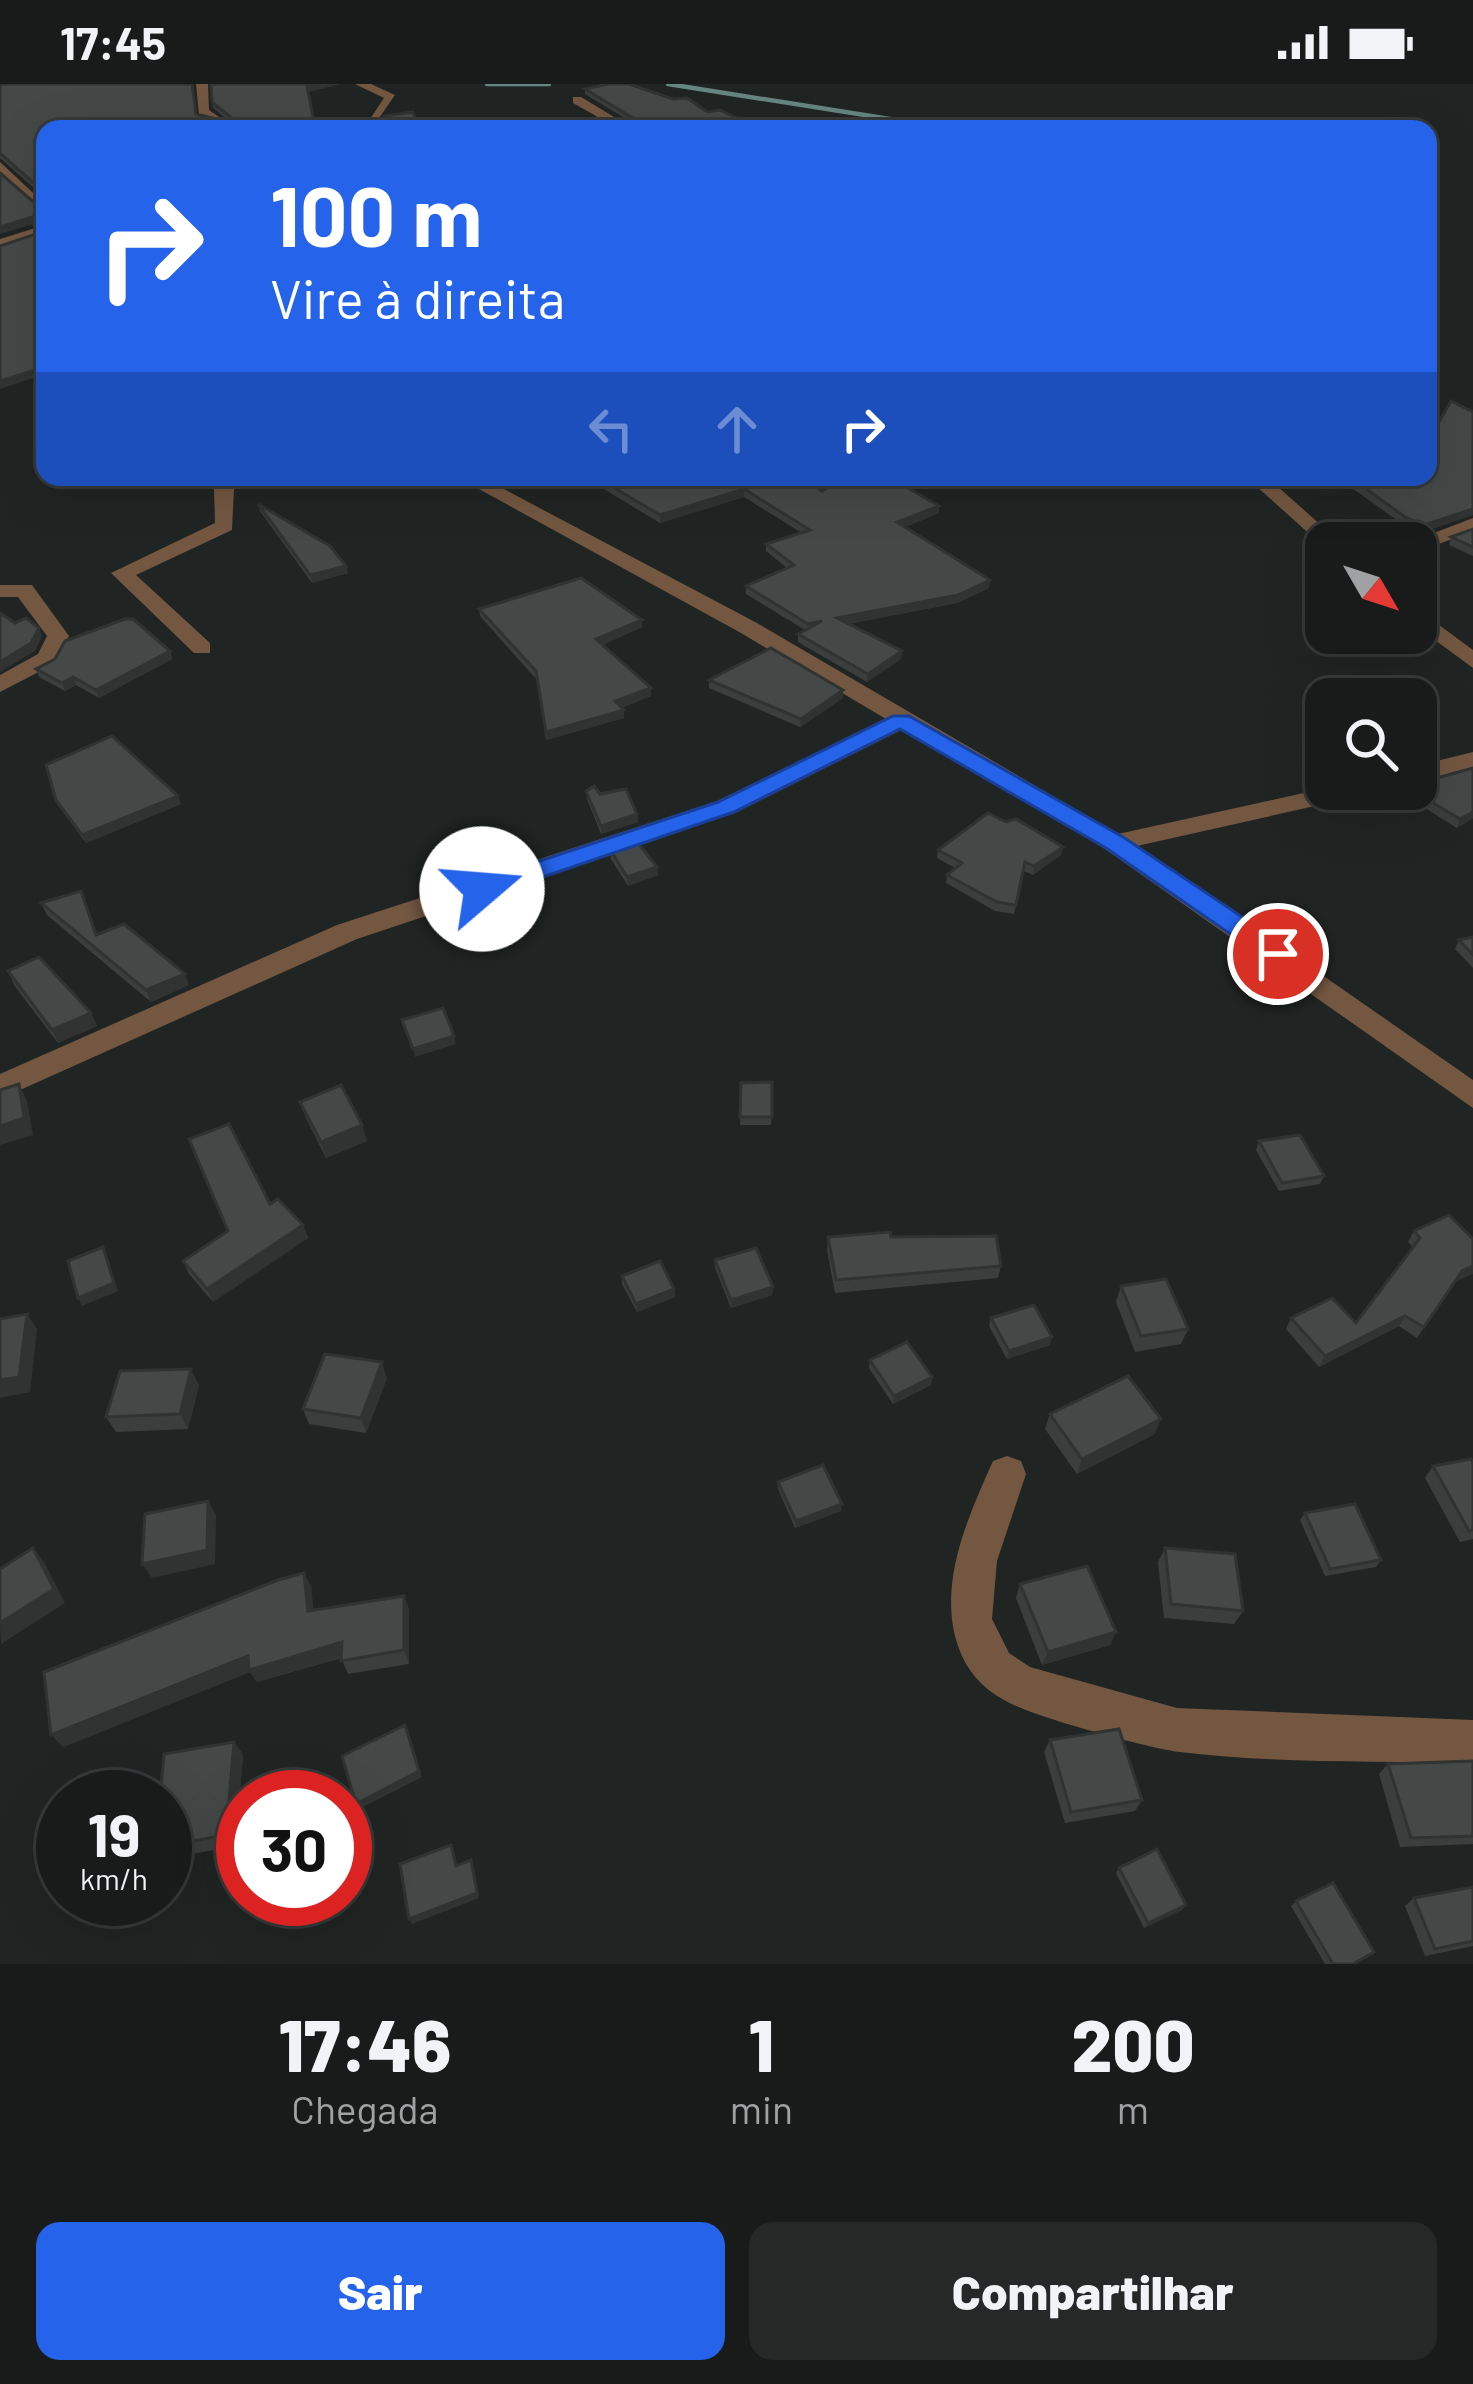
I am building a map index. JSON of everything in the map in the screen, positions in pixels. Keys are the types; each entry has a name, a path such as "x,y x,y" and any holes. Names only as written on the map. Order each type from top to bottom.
{"street":[{"path":"202,84 203,112 218,120"},
{"path":"361,84 391,97 371,120"},
{"path":"577,100 612,120"},
{"path":"0,166 36,200"},
{"path":"0,244 36,232"},
{"path":"202,648 122,574 225,526 226,486"},
{"path":"484,486 749,628 1114,843 1473,1096"},
{"path":"1266,486 1307,522"},
{"path":"1437,538 1473,524"},
{"path":"0,591 24,590 58,636 48,658 0,685"},
{"path":"1437,632 1473,661"},
{"path":"0,1088 347,932 726,807 901,721"},
{"path":"1437,768 1473,759"},
{"path":"1114,843 1305,800"},
{"path":"1007,1474 989,1518 969,1609 982,1660 997,1675 1178,1730 1473,1742"}],"building":[{"path":"0,84 192,84 196,114 220,120 36,120 36,185 0,153"},
{"path":"211,84 316,84 307,86 314,120 234,120 212,102"},
{"path":"629,84 673,99 687,98 707,112 720,110 741,120 636,120 585,89"},
{"path":"413,112 416,120 385,116"},
{"path":"0,173 36,204 36,216 0,227"},
{"path":"36,234 36,370 0,381 0,246"},
{"path":"1451,401 1473,412 1473,509 1433,522 1417,522 1362,486 1437,486 1437,425"},
{"path":"611,486 816,486 822,491 829,486 905,486 939,506 897,522 990,580 958,595 837,618 902,651 868,674 798,634 822,621 808,624 746,586 794,565 766,544 810,530 744,489 660,515"},
{"path":"258,504 330,546 346,566 310,575"},
{"path":"1473,529 1473,547 1451,537"},
{"path":"581,578 642,620 596,639 651,688 615,701 624,710 546,732 536,671 479,609"},
{"path":"0,613 15,623 26,618 39,628 31,643 0,662"},
{"path":"133,619 170,651 96,690 73,677 62,683 36,669 55,659 65,641"},
{"path":"771,648 843,690 801,719 709,680"},
{"path":"112,736 178,796 82,835 56,800 46,765"},
{"path":"1473,768 1473,812 1460,819 1437,805 1437,778"},
{"path":"594,786 600,794 626,789 637,814 601,826 586,791"},
{"path":"988,813 1006,822 1016,819 1063,847 1034,866 1025,862 1016,905 997,902 947,875 962,863 938,850"},
{"path":"637,842 657,867 627,877 611,851"},
{"path":"81,891 96,935 124,924 185,974 146,990 41,903"},
{"path":"1473,937 1473,955 1459,940"},
{"path":"39,957 91,1013 52,1030 8,971"},
{"path":"443,1008 454,1036 413,1049 402,1020"},
{"path":"772,1082 772,1117 740,1117 741,1083"},
{"path":"19,1084 24,1118 0,1126 0,1090"},
{"path":"341,1085 362,1125 321,1142 300,1102"},
{"path":"229,1124 270,1204 278,1199 303,1225 207,1289 183,1261 228,1231 189,1139"},
{"path":"1300,1135 1324,1176 1282,1183 1259,1141"},
{"path":"1449,1215 1473,1239 1473,1266 1462,1271 1424,1327 1405,1316 1325,1356 1291,1318 1332,1298 1356,1323 1420,1238 1414,1231"},
{"path":"890,1232 891,1237 996,1236 1001,1266 836,1280 828,1237"},
{"path":"103,1247 114,1283 78,1298 68,1261"},
{"path":"756,1248 773,1287 731,1300 715,1260"},
{"path":"660,1261 674,1289 636,1304 622,1276"},
{"path":"1166,1279 1188,1329 1141,1336 1121,1286"},
{"path":"1034,1305 1052,1337 1009,1351 991,1318"},
{"path":"27,1314 19,1377 0,1380 0,1319"},
{"path":"907,1342 932,1377 894,1396 870,1360"},
{"path":"325,1354 382,1362 361,1418 303,1409"},
{"path":"191,1369 180,1414 106,1417 120,1371"},
{"path":"1128,1376 1161,1419 1082,1459 1050,1414"},
{"path":"1471,1459 1473,1530 1469,1531 1433,1466"},
{"path":"823,1465 842,1504 796,1521 778,1482"},
{"path":"208,1501 207,1550 142,1564 145,1514"},
{"path":"1355,1504 1381,1560 1330,1569 1305,1513"},
{"path":"33,1548 54,1589 0,1623 0,1569"},
{"path":"1165,1548 1235,1554 1243,1611 1171,1604"},
{"path":"1087,1566 1116,1632 1048,1652 1020,1584"},
{"path":"304,1573 308,1611 404,1596 404,1650 341,1661 342,1642 249,1670 248,1656 51,1735 44,1672"},
{"path":"405,1725 419,1771 372,1796 372,1770 346,1770 342,1756"},
{"path":"1119,1729 1142,1800 1071,1812 1050,1740"},
{"path":"234,1742 232,1770 216,1770 216,1837 192,1841 192,1770 163,1770 164,1754"},
{"path":"1473,1761 1473,1836 1411,1838 1388,1764"},
{"path":"451,1845 456,1866 471,1860 477,1893 409,1919 400,1864"},
{"path":"1157,1849 1186,1905 1148,1923 1119,1868"},
{"path":"1333,1883 1374,1952 1353,1964 1333,1964 1296,1901"},
{"path":"1473,1887 1473,1941 1435,1949 1414,1898"}],"waterway":[{"path":"487,84 549,84"},
{"path":"668,84 896,120"}],"route":[{"path":"482,889 726,807 901,721 1114,843 1278,954"}]}
